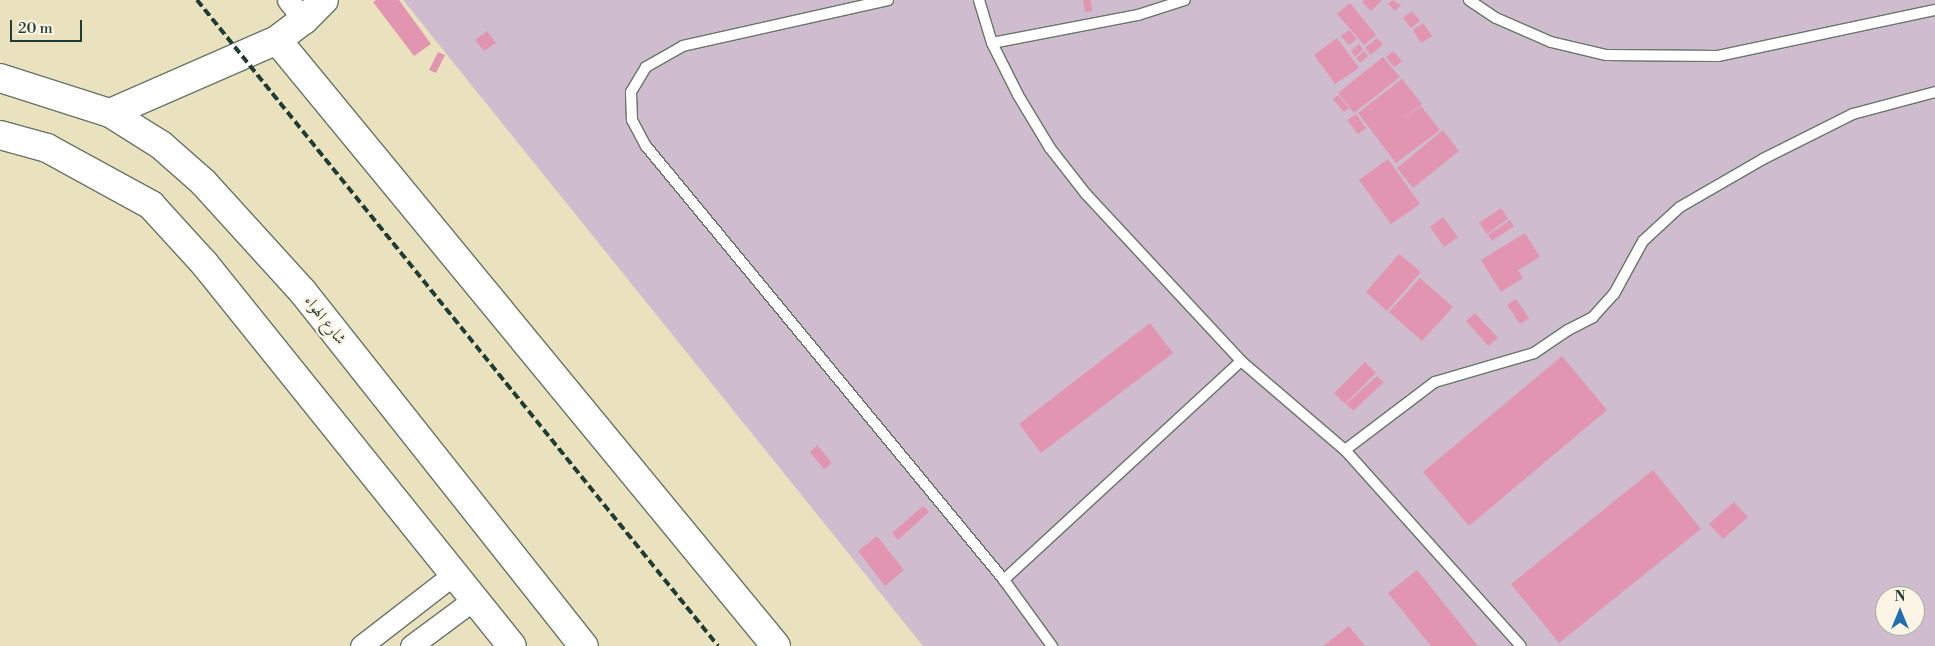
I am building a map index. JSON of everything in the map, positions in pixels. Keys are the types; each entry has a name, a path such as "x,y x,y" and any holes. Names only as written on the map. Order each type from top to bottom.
{"main road":[{"path":"110,113 277,40 296,10 324,0"},
{"path":"277,40 776,646"},
{"name":"شارع الهواء","path":"0,78 110,113 161,145 203,182 303,292 584,646"},
{"path":"0,135 47,148 151,205 204,264 512,646"}],"street":[{"path":"361,646 453,575"},
{"path":"411,646 473,600"}],"lane":[{"path":"888,0 683,46 646,67 631,92 632,120 646,146 1004,580 1052,646"},
{"path":"979,0 992,42 1018,95 1050,148 1086,194 1241,361 1345,450 1521,646"},
{"path":"992,42 1138,15 1185,0"},
{"path":"1469,0 1496,18 1551,42 1606,55 1718,56 1935,10"},
{"path":"1345,450 1435,382 1534,353 1593,317 1614,294 1643,241 1680,207 1763,159 1853,114 1935,92"},
{"path":"1004,580 1241,361"}],"shaded area":[{"path":"403,0 1935,0 1935,646 923,646"}],"building":[{"path":"376,0 399,0 431,44 414,56 373,2"},
{"path":"1083,0 1091,0 1092,11 1085,12"},
{"path":"1364,0 1382,0 1371,11 1362,2"},
{"path":"1392,0 1401,5 1395,11 1388,4"},
{"path":"1350,3 1376,35 1364,45 1337,14"},
{"path":"1412,11 1420,21 1411,28 1403,18"},
{"path":"1423,23 1432,36 1421,43 1413,30"},
{"path":"1349,30 1357,39 1349,45 1341,36"},
{"path":"487,31 496,43 484,51 475,40"},
{"path":"1337,38 1359,68 1335,84 1314,55"},
{"path":"1377,38 1383,44 1371,55 1365,48"},
{"path":"1359,44 1363,49 1355,57 1351,51"},
{"path":"1364,51 1368,56 1360,63 1356,58"},
{"path":"1393,51 1402,61 1394,67 1386,57"},
{"path":"438,52 445,55 436,73 429,70"},
{"path":"1383,57 1400,77 1354,113 1338,93"},
{"path":"1402,79 1422,104 1399,122 1421,106 1440,130 1396,163 1358,113"},
{"path":"1338,95 1349,108 1344,112 1333,99"},
{"path":"1356,114 1366,128 1358,134 1347,120"},
{"path":"1443,130 1459,151 1413,188 1397,168"},
{"path":"1388,159 1420,204 1391,224 1359,180"},
{"path":"1501,208 1508,219 1487,234 1479,223"},
{"path":"1443,217 1458,237 1444,247 1430,227"},
{"path":"1510,220 1514,226 1492,241 1488,235"},
{"path":"1525,233 1540,257 1518,270 1523,278 1501,292 1481,260"},
{"path":"1399,254 1421,272 1387,311 1366,292"},
{"path":"1420,278 1453,307 1422,341 1389,312"},
{"path":"1516,299 1529,318 1520,324 1507,305"},
{"path":"1475,313 1498,338 1488,346 1466,321"},
{"path":"1150,323 1173,353 1041,453 1019,424"},
{"path":"1562,356 1607,410 1469,526 1423,472"},
{"path":"1365,362 1376,373 1345,404 1334,393"},
{"path":"1377,376 1384,382 1353,411 1346,404"},
{"path":"817,445 832,463 824,469 810,452"},
{"path":"1653,470 1701,529 1559,643 1511,584"},
{"path":"1734,502 1748,517 1723,539 1709,524"},
{"path":"923,506 929,512 898,540 892,533"},
{"path":"877,536 904,570 885,586 858,551"},
{"path":"1417,570 1478,646 1431,646 1388,593"},
{"path":"1349,626 1365,646 1323,646"}],"railway":[{"path":"197,0 718,646"}]}
